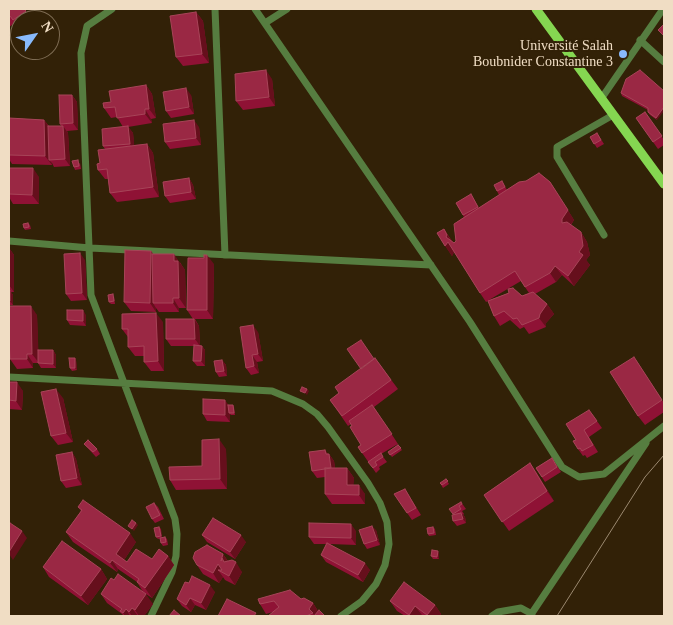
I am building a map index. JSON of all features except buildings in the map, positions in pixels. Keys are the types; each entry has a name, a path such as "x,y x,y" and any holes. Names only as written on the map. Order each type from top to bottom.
{"main road":[{"path":"536,9 664,184"}],"street":[{"path":"112,9 87,26 81,53 92,295 175,519 178,534 172,572 151,616"},
{"path":"215,9 225,255"},
{"path":"255,9 430,265 562,467 579,477 604,474 664,426"},
{"path":"265,23 288,9"},
{"path":"601,99 663,9"},
{"path":"640,40 664,62"},
{"path":"604,235 557,157 558,147 613,115"},
{"path":"9,241 90,248 430,265"},
{"path":"9,377 272,391 288,396 317,414 368,483 380,503 387,522 389,544 385,564 376,584 362,601 341,616"},
{"path":"492,616 498,612 521,608 531,615 614,493 648,438"}],"tram line":[{"path":"557,616 645,477 664,455"}],"place":[{"name":"Université Salah Boubnider Constantine 3","path":"623,54"}]}
